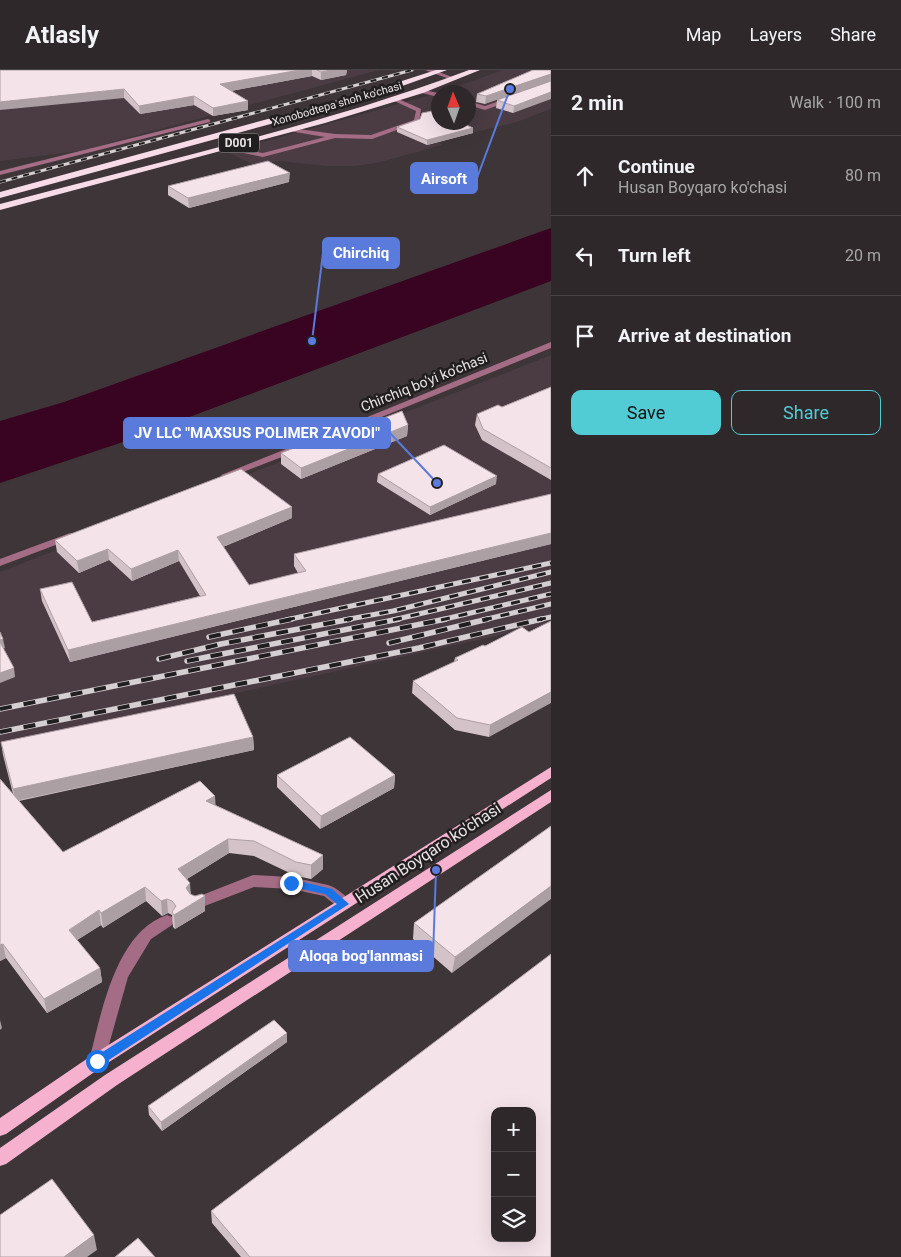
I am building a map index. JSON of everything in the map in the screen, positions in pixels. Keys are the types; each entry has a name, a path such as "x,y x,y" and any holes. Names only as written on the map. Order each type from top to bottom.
{"highway":[{"name":"Xonobodtepa shoh ko'chasi","path":"0,207 291,130 420,91 476,70"},
{"name":"Xonobodtepa shoh ko'chasi","path":"0,195 365,96 436,71"}],"main road":[{"name":"Husan Boyqaro ko'chasi","path":"0,1128 97,1061 551,772"},
{"name":"Husan Boyqaro ko'chasi","path":"0,1158 111,1080 551,796"},
{"path":"97,1061 111,1080"}],"street":[{"path":"436,71 454,79"},
{"path":"420,91 431,93"},
{"path":"476,104 485,108 523,94"},
{"path":"291,130 334,136 372,137 417,121 419,110 394,99"},
{"path":"0,173 208,121"},
{"path":"322,121 334,136"},
{"path":"221,148 263,155 334,136"},
{"name":"Chirchiq bo'yi ko'chasi","path":"213,480 472,379 551,346"},
{"path":"0,563 83,530"},
{"path":"197,903 253,881 291,883 328,891 344,904"},
{"path":"97,1061 120,975 146,935 168,921"}],"shaded area":[{"path":"0,70 379,70 79,151 0,161"},
{"path":"503,70 551,70 551,109 517,122 439,141 442,145 377,163 354,166 327,166 279,161 254,165 227,152 431,95 431,130 476,130 476,85 461,85"},
{"path":"551,228 551,281 120,443 0,483 0,421 64,402"},
{"path":"551,355 551,624 0,745 0,572"}],"building":[{"path":"0,70 300,70 220,84 248,101 213,108 194,96 139,106 124,89 0,102"},
{"path":"533,70 551,70 551,74 486,96 477,94"},
{"path":"551,81 551,92 514,106 497,100"},
{"path":"431,111 431,130 465,130 427,140 397,127 420,119 422,113"},
{"path":"268,161 290,173 188,198 168,186"},
{"path":"551,387 551,468 483,429 477,414 498,405 502,407"},
{"path":"402,411 408,425 301,468 281,453 351,426 355,429"},
{"path":"444,445 497,476 430,507 378,474"},
{"path":"241,469 292,507 217,537 249,585 306,571 294,554 551,494 551,533 68,650 40,589 72,582 92,622 206,595 178,550 131,569 108,549 77,561 55,540"},
{"path":"551,621 551,692 490,725 457,718 413,681 458,660 455,658 483,645 485,646 522,627 529,632"},
{"path":"0,642 14,668 0,673"},
{"path":"234,694 253,737 13,789 1,742"},
{"path":"350,737 395,775 321,816 277,775"},
{"path":"0,779 63,852 200,781 215,796 206,801 323,855 311,865 296,862 254,841 228,839 178,869 190,883 186,888 190,894 195,896 202,894 205,896 174,915 172,912 176,906 172,901 167,899 161,901 145,887 101,913 99,910 69,930 100,968 44,999 3,944 0,945"},
{"path":"551,826 551,886 455,957 414,923"},
{"path":"551,954 551,1257 250,1257 211,1211"},
{"path":"274,1020 287,1033 161,1122 148,1106"},
{"path":"52,1179 94,1235 64,1257 0,1257 0,1215"},
{"path":"138,1238 155,1257 115,1257"}],"railway":[{"path":"0,182 412,70"},
{"path":"286,620 551,563"},
{"path":"344,620 393,611 551,572"},
{"path":"393,620 551,583"},
{"path":"441,620 551,594"},
{"path":"483,620 551,604"},
{"path":"537,620 551,617"},
{"path":"209,637 292,619"},
{"path":"159,659 221,644 351,619"},
{"path":"187,661 399,619"},
{"path":"0,709 446,619"},
{"path":"389,643 488,619"},
{"path":"0,732 419,648 542,619"}],"place":[{"name":"Airsoft","path":"510,89"},
{"name":"Chirchiq","path":"312,341"},
{"name":"JV LLC \"MAXSUS POLIMER ZAVODI\"","path":"437,483"},
{"name":"Aloqa bog'lanmasi","path":"436,870"}],"route":[{"path":"97,1061 344,904 328,891 291,883"}]}
